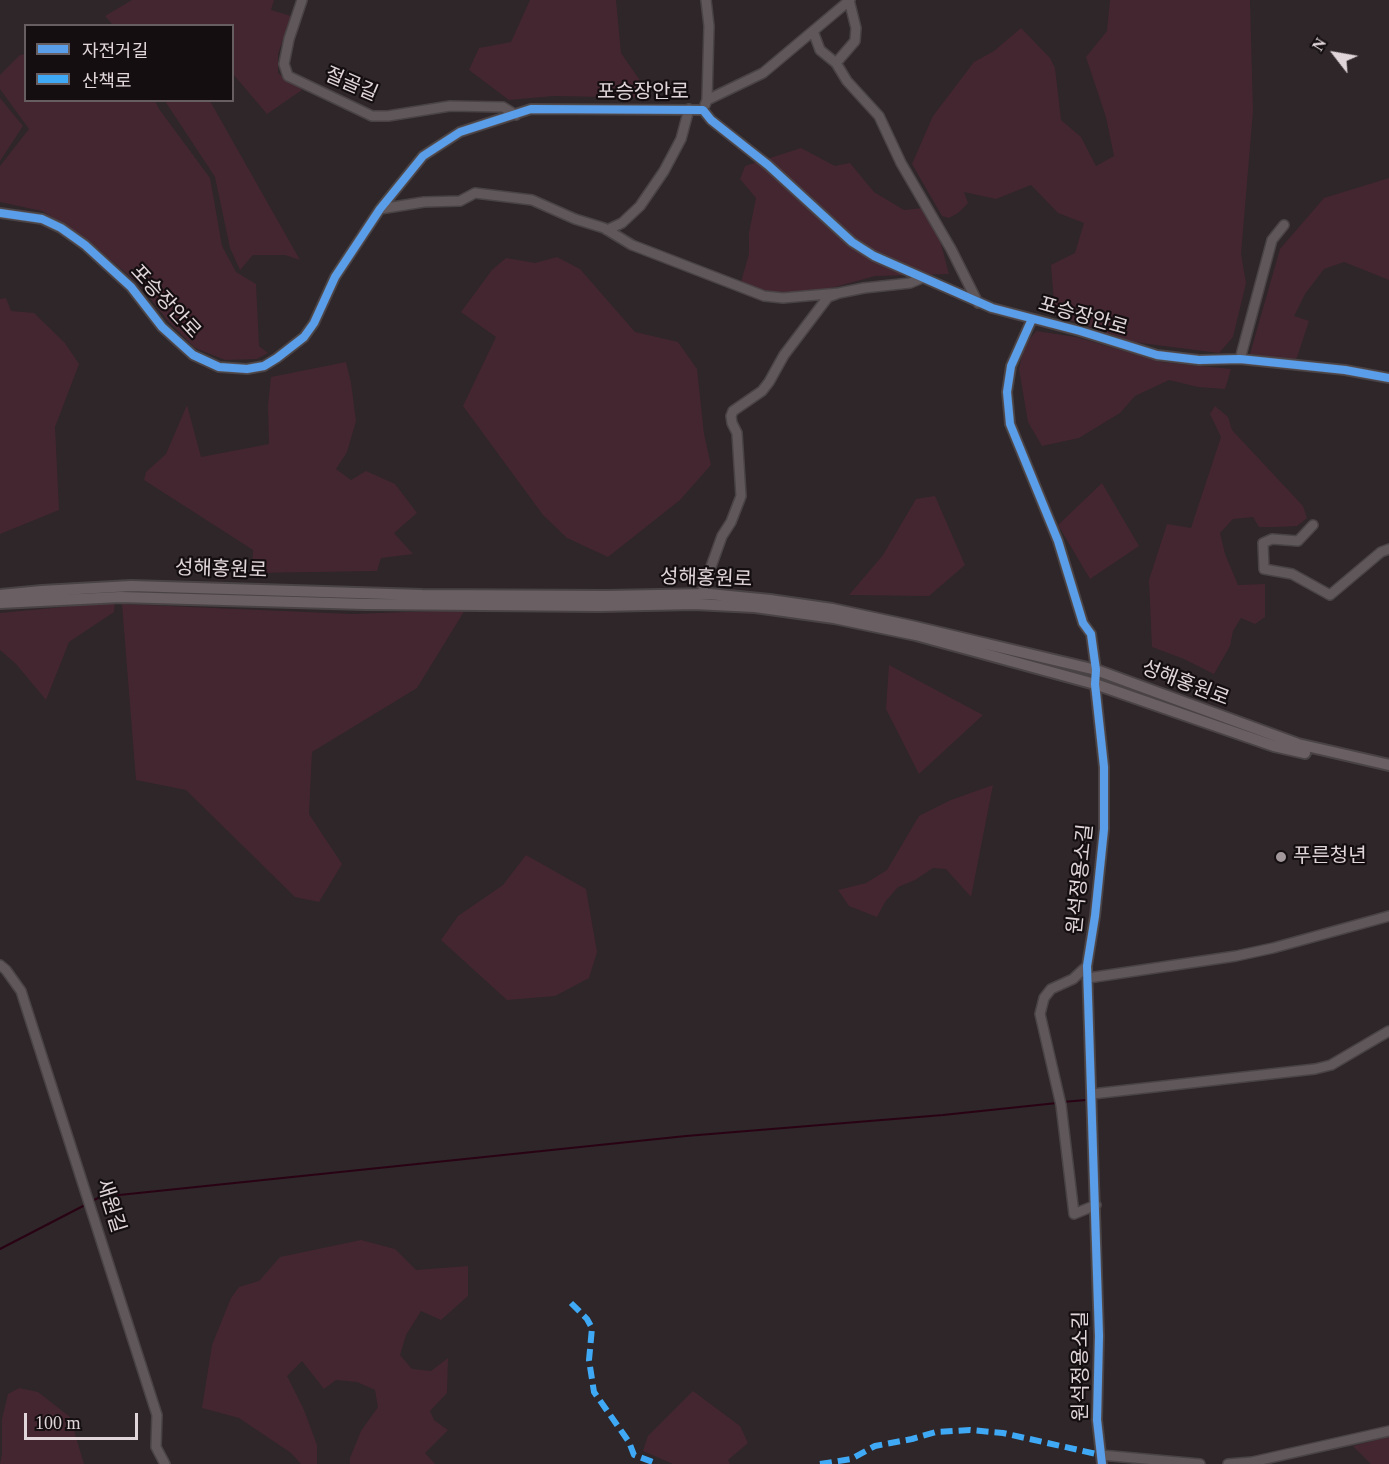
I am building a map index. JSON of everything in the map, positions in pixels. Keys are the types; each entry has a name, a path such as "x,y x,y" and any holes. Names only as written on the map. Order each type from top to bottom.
{"main road":[{"name":"성해홍원로","path":"0,595 131,586 422,595 709,594 832,609 1096,670 1298,744 1389,765"},
{"name":"성해홍원로","path":"0,603 120,597 365,604 588,606 694,604 755,607 834,618 916,635 1095,684 1274,746 1389,772"}],"street":[{"name":"절골길","path":"302,0 289,39 284,64 288,76 295,80 372,116 388,116 450,106 503,107 516,114"},
{"path":"703,110 707,100 709,26 706,0"},
{"path":"707,100 764,73 849,0 856,28 855,41 836,63"},
{"path":"813,31 820,50 836,63 846,81 882,120 900,163 951,249 978,303"},
{"name":"포승장안로","path":"0,213 42,219 61,228 85,245 131,287 162,327 193,355 219,367 247,369 264,366 304,337 314,323 335,277 380,209 423,156 460,132 531,109 703,110 711,120 768,165 852,242 874,256 978,303 1157,355 1199,360 1240,359 1345,370 1389,378"},
{"path":"607,230 622,223 640,206 664,171 681,139 688,109"},
{"path":"380,209 424,202 460,201 475,193 485,192 532,200 607,230 633,245 764,296 783,298 839,292 910,283 922,278"},
{"path":"1240,359 1272,240 1284,225"},
{"path":"703,589 722,536 731,522 741,496 737,432 731,416 733,411 762,391 784,355 828,297 839,292"},
{"name":"원석정용소길","path":"1032,319 1011,366 1007,392 1010,424 1058,542 1083,623 1091,634 1104,767 1104,829 1087,966 1099,1336 1097,1420 1101,1459 1200,1464"},
{"path":"1313,525 1298,541 1272,539 1263,543 1264,569 1292,574 1330,595 1381,552 1389,549"},
{"path":"1089,978 1236,956 1389,916"},
{"name":"새원길","path":"0,965 21,991 157,1415 156,1447 165,1464"},
{"path":"1087,966 1073,979 1052,989 1044,998 1040,1014 1060,1101 1074,1214 1096,1205"},
{"path":"1092,1094 1315,1069 1331,1065 1389,1031"},
{"path":"1228,1464 1252,1462 1389,1431"}],"shaded area":[{"path":"132,0 274,0 271,10 291,16 278,54 278,73 302,90 267,114 234,75 234,24 112,24 105,16"},
{"path":"530,0 616,0 621,53 652,98 554,96 509,100 469,70 479,48 511,42"},
{"path":"1110,0 1250,0 1253,111 1241,254 1246,283 1233,337 1219,353 1133,342 1055,315 1051,265 1075,253 1084,223 1058,213 1031,185 996,199 964,192 968,203 949,218 942,216 912,164 933,116 974,62 994,51 1021,28 1050,58 1055,68 1061,120 1081,137 1096,166 1114,156 1106,117 1086,57 1107,31"},
{"path":"24,54 24,102 156,102 210,178 222,246 236,272 256,284 259,346 268,353 257,359 225,360 195,348 168,321 139,284 86,239 42,211 0,202 0,166 29,129 0,89 0,75 20,55"},
{"path":"0,98 23,126 0,161"},
{"path":"166,102 211,102 300,260 285,255 253,255 240,270 230,248 215,177"},
{"path":"801,148 835,166 850,163 874,192 904,210 922,208 937,229 949,274 875,276 835,287 776,296 741,282 749,254 749,233 756,198 740,179 745,166"},
{"path":"1389,178 1389,280 1344,262 1324,269 1305,294 1294,316 1309,321 1296,360 1250,354 1280,249 1324,198"},
{"path":"557,257 580,269 635,332 678,342 697,369 704,434 711,465 680,500 608,557 567,538 543,515 463,406 496,337 461,312 492,270 506,258 535,263"},
{"path":"6,298 11,311 34,313 65,343 79,364 55,427 59,510 0,534 0,299"},
{"path":"1036,331 1076,337 1161,362 1231,369 1225,389 1198,387 1169,380 1135,396 1120,413 1079,438 1042,446 1028,422 1019,369 1024,346"},
{"path":"346,362 356,421 347,452 336,469 351,480 366,471 395,484 417,513 394,533 413,554 381,558 377,571 252,573 253,550 144,480 146,472 166,454 187,405 201,457 269,444 268,405 271,377"},
{"path":"1215,406 1228,417 1232,430 1303,506 1307,518 1297,526 1274,527 1259,527 1253,517 1233,519 1220,533 1225,554 1238,585 1265,584 1265,617 1255,624 1241,618 1233,631 1230,646 1214,674 1152,647 1149,580 1167,524 1191,528 1221,437 1210,414"},
{"path":"1102,483 1139,546 1090,579 1058,525"},
{"path":"935,496 965,565 929,596 849,595 883,555 916,499"},
{"path":"115,602 114,612 69,642 46,700 16,664 0,650 0,613"},
{"path":"122,604 351,614 465,610 417,688 312,752 309,814 342,864 319,902 295,897 186,790 136,780"},
{"path":"889,665 983,715 919,774 886,709"},
{"path":"993,785 971,897 946,869 933,868 915,880 898,887 885,902 877,917 849,906 838,890 866,883 887,870 919,816 951,800"},
{"path":"526,855 586,889 597,952 589,978 555,996 507,1000 441,940 458,916 503,885"},
{"path":"361,1240 395,1249 416,1270 468,1266 468,1296 441,1320 421,1311 406,1335 400,1355 412,1369 431,1371 448,1358 447,1393 430,1411 434,1420 448,1430 425,1453 435,1464 350,1464 350,1458 361,1431 378,1407 375,1390 357,1382 336,1380 324,1389 302,1361 287,1376 304,1410 317,1445 317,1464 301,1464 291,1453 239,1418 202,1408 212,1345 231,1298 239,1287 259,1281 280,1257"},
{"path":"19,1388 38,1392 70,1417 84,1464 0,1464 2,1419 8,1394"},
{"path":"693,1391 740,1426 748,1443 728,1460 730,1464 673,1464 643,1451 648,1436"},
{"path":"1389,1437 1389,1464 1371,1464 1353,1446"}],"waterway":[{"path":"1062,1102 1086,1100"},
{"path":"90,1202 100,1197 686,1136 943,1115 1057,1103"},
{"path":"0,1249 85,1205"}],"marked path":[{"path":"571,1303 587,1319 592,1328 589,1360 594,1392 629,1442 634,1455 658,1464"},
{"path":"820,1464 851,1459 875,1446 936,1432 970,1430 1003,1433 1101,1455"}],"cycle path":[{"path":"0,213 42,219 61,228 85,245 131,287 162,327 193,355 219,367 247,369 264,366 304,337 314,323 335,277 380,209 423,156 460,132 531,109 703,110 711,120 768,165 852,242 874,256 992,308 1080,331 1157,355 1199,360 1240,359 1345,370 1389,378"},
{"path":"1032,319 1011,366 1007,392 1010,424 1058,541 1083,623 1091,634 1104,767 1104,829 1087,966 1099,1336 1097,1420 1102,1464"}],"place":[{"name":"푸른청년","path":"1281,857"}]}
